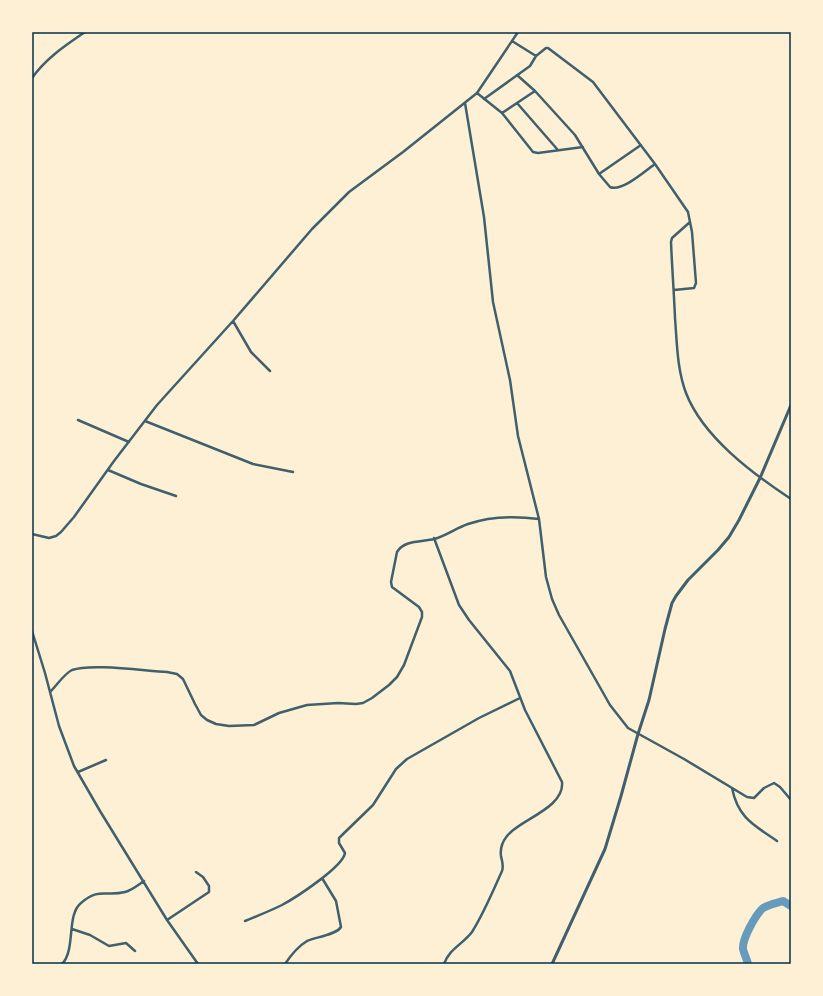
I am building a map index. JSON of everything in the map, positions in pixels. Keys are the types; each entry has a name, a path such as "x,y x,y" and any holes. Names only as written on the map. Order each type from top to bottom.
{"street":[{"path":"32,78 45,62 63,47 86,32"},
{"path":"32,534 49,538 56,536 74,517 157,405 198,358 233,322 306,235 349,192 465,103 477,92 518,32"},
{"path":"512,41 536,56"},
{"path":"484,99 532,64 536,56 544,48 548,48 590,78 655,164 688,212 696,283 694,288 674,290"},
{"path":"517,75 535,91 566,124 583,146 599,174 610,187 614,188 630,182 655,164"},
{"path":"502,113 535,91"},
{"path":"477,92 502,113 533,152 538,153 583,146"},
{"path":"465,103 484,217 493,302 510,380 518,436 539,519 546,577 552,599 559,615 610,705 628,728 684,759 739,793 754,798 764,788 774,783 780,787 791,800"},
{"path":"517,103 558,150"},
{"path":"599,174 641,145"},
{"path":"690,222 672,238 671,242 678,356 686,392 696,414 733,455 760,478 791,499"},
{"path":"233,322 251,352 270,371"},
{"path":"552,964 605,849 649,700 665,629 676,596 688,580 729,537 760,478 791,406"},
{"path":"78,420 129,442"},
{"path":"145,421 253,464 293,472"},
{"path":"108,470 141,484 176,496"},
{"path":"50,692 72,670 100,667 167,672 177,674 183,678 195,704 204,717 216,724 229,726 254,725 279,713 307,705 326,703 363,703 389,685 397,677 404,664 422,617 422,612 419,607 392,587 391,582 397,552 400,548 405,544 434,538 474,522 510,516 539,519"},
{"path":"434,538 459,605 469,620 508,667 536,734 562,782 562,789 560,793 548,807 506,836 501,849 503,864 502,871 477,923 469,936 449,954 444,964"},
{"path":"32,631 59,726 69,755 167,920 198,964"},
{"path":"245,922 281,906 322,878 344,858 344,853 339,843 339,838 373,805 400,764 416,752 520,698"},
{"path":"78,772 106,760"},
{"path":"731,788 742,815 777,841"},
{"path":"167,920 208,892 209,886 203,877 196,872"},
{"path":"285,964 301,945 338,931 341,927 336,901 322,878"},
{"path":"64,963 76,908 92,894 126,891 144,881"},
{"path":"72,929 90,934 109,946 126,943 135,951"}],"waterway":[{"path":"748,964 743,951 743,945 759,912 766,906 783,901 791,906"}]}
